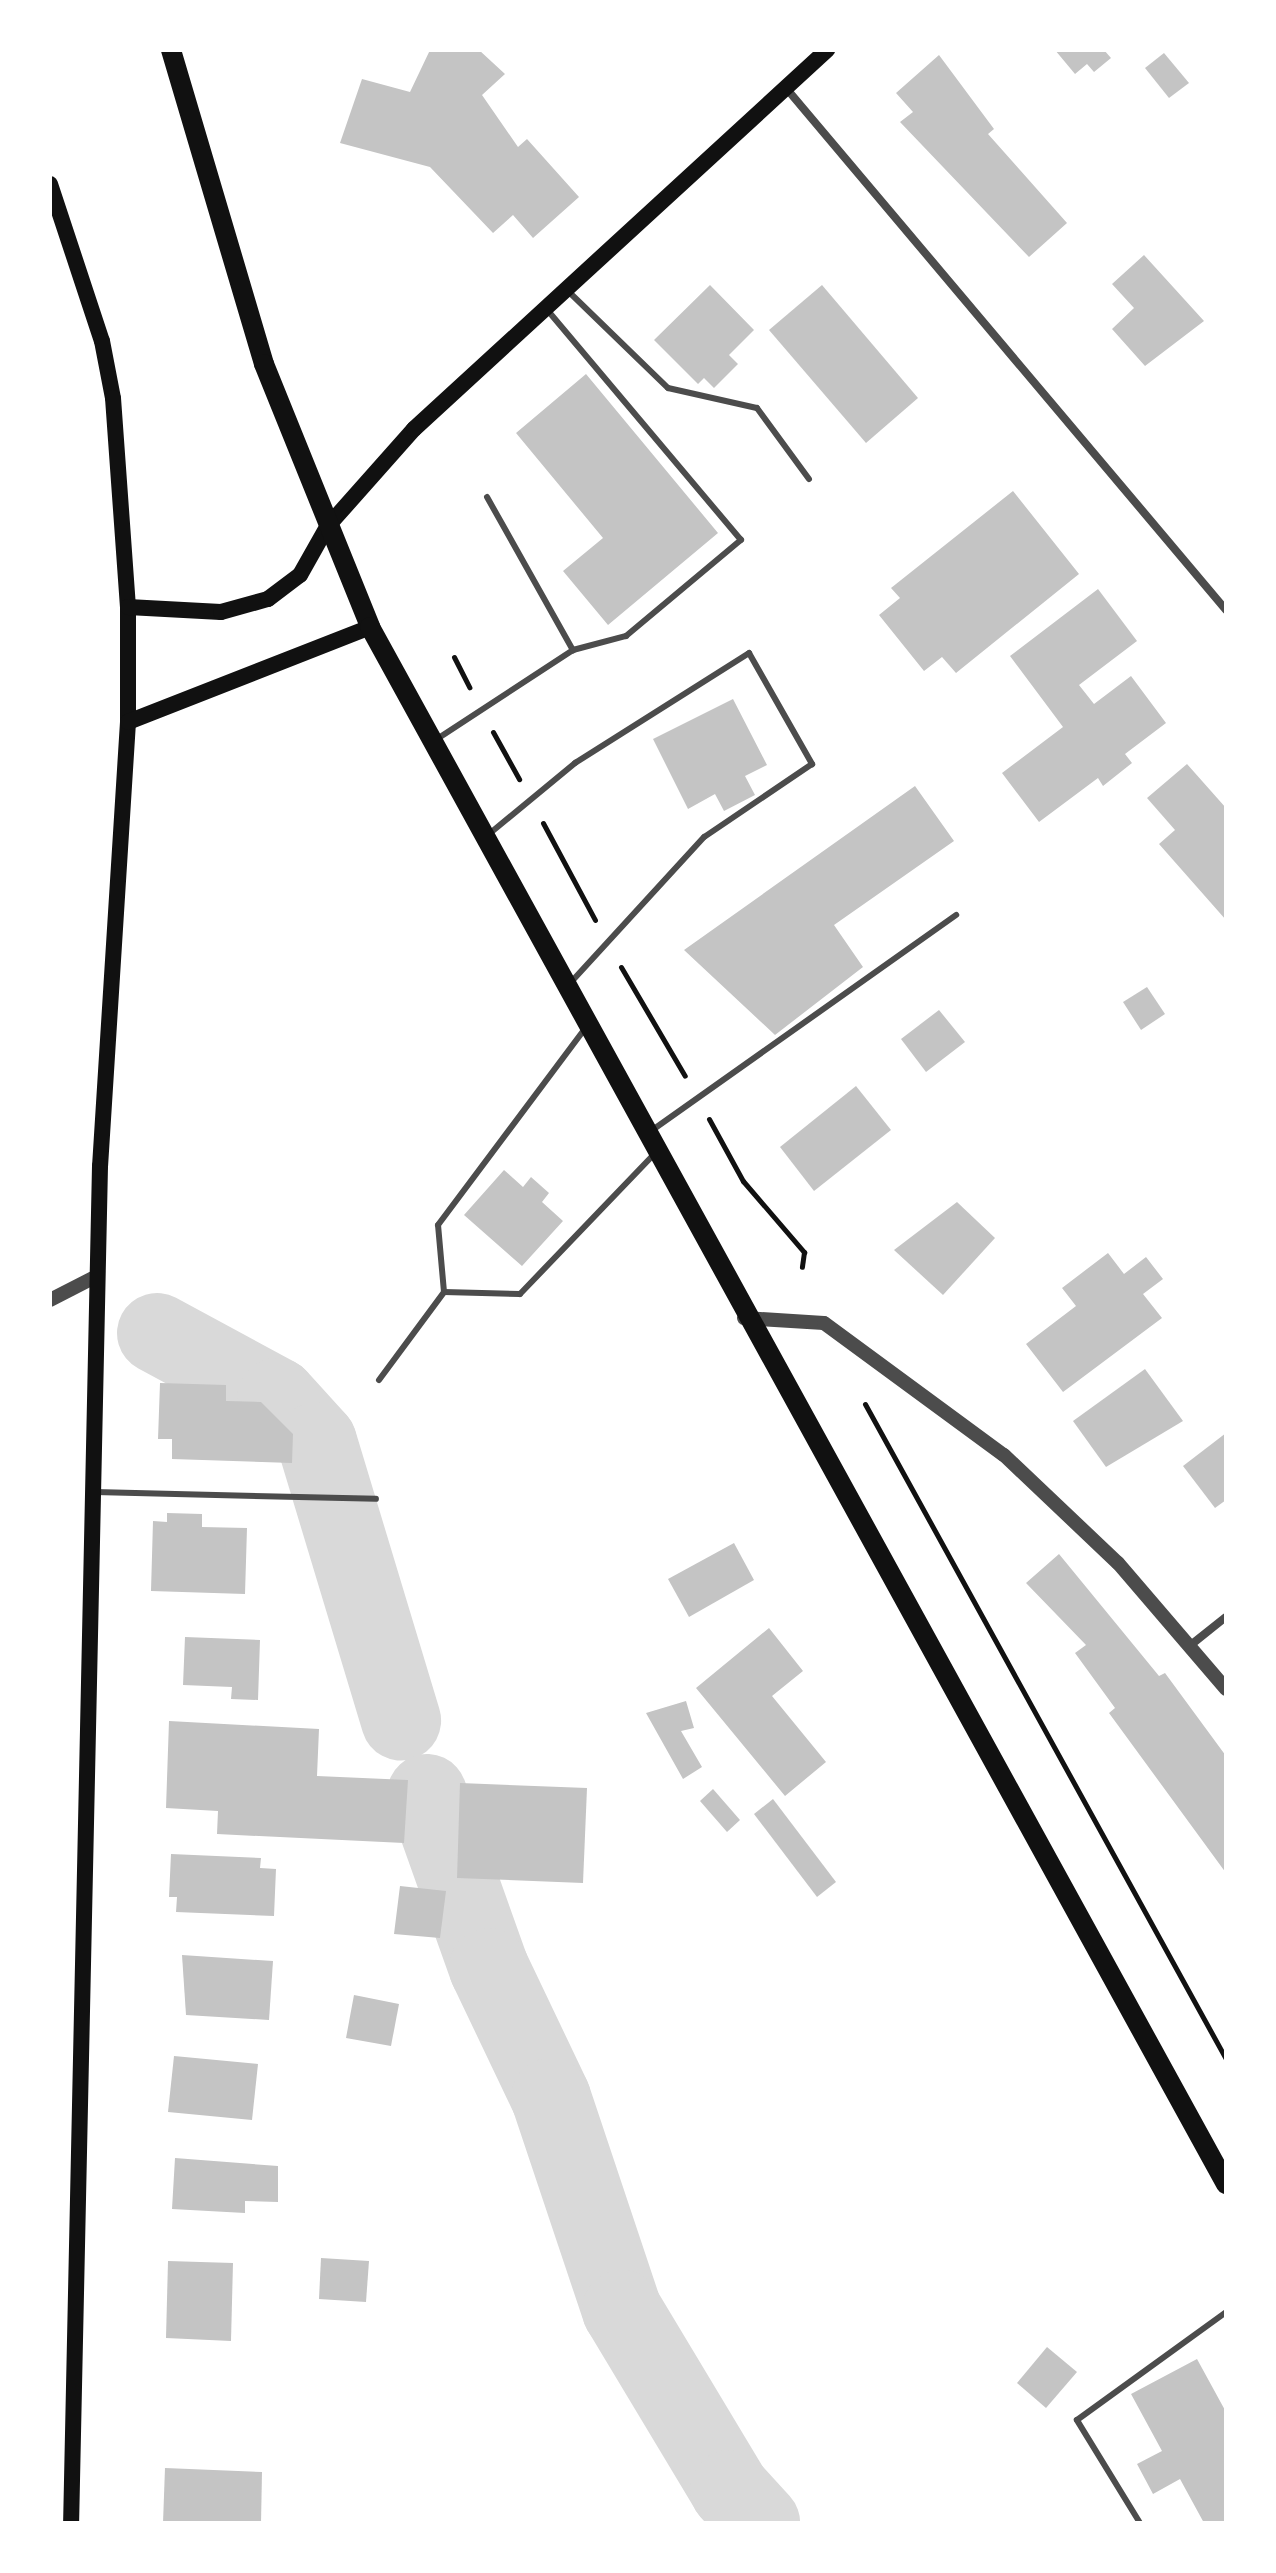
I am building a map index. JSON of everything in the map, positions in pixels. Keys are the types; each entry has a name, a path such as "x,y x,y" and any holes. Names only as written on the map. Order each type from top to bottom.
{"main road":[{"path":"171,50 235,281 327,527 370,627 744,1318 1226,2184"},
{"path":"128,607 221,612 268,599 300,575 327,527 414,429 827,50"},
{"path":"50,184 110,384 128,607 128,722 97,1276 95,1492 71,2523"},
{"path":"128,722 370,627"}],"street":[{"path":"786,88 1226,610"},
{"path":"50,1300 97,1276"},
{"path":"744,1318 795,1316 851,1339 1054,1498 1192,1644 1226,1689"},
{"path":"1192,1644 1226,1617"}],"lane":[{"path":"566,289 668,388 757,408 809,479"},
{"path":"431,743 573,650 626,636 741,540 546,308"},
{"path":"487,497 573,650"},
{"path":"483,838 575,763 749,653 812,764 704,837 565,989"},
{"path":"444,1292 520,1294 650,1145 956,915"},
{"path":"379,1380 444,1292 438,1225 586,1027"},
{"path":"95,1492 376,1499"},
{"path":"1140,2523 1077,2420 1226,2312"}],"path":[{"path":"865,1404 1226,2059"}],"building":[{"path":"430,50 479,50 505,74 482,95 518,147 527,139 579,197 533,238 513,215 493,233 430,167 340,143 362,79 410,92"},
{"path":"1055,50 1104,50 1111,58 1094,72 1087,64 1075,74"},
{"path":"1164,53 1189,83 1169,98 1145,68"},
{"path":"939,55 994,129 988,134 1067,223 1029,257 900,122 913,112 896,93"},
{"path":"1144,255 1204,321 1145,366 1112,329 1134,308 1112,284"},
{"path":"710,285 754,330 729,355 738,364 714,388 704,378 698,384 654,340"},
{"path":"822,285 918,398 866,443 769,330"},
{"path":"586,374 718,533 608,625 563,571 603,538 516,433"},
{"path":"1013,491 1079,574 956,673 942,657 924,671 879,615 900,598 891,588"},
{"path":"1098,589 1137,641 1079,685 1094,704 1131,676 1166,723 1125,754 1132,763 1103,786 1098,778 1039,822 1002,773 1063,727 1010,656"},
{"path":"733,699 767,765 745,776 755,795 724,811 715,794 688,809 653,739"},
{"path":"1187,764 1226,808 1226,920 1159,844 1175,830 1147,798"},
{"path":"915,786 954,841 834,925 863,967 775,1035 684,950"},
{"path":"1147,987 1165,1014 1141,1030 1123,1002"},
{"path":"939,1010 965,1042 926,1072 901,1039"},
{"path":"856,1086 891,1130 814,1191 780,1147"},
{"path":"504,1170 523,1187 531,1177 549,1193 542,1202 563,1221 522,1266 464,1215"},
{"path":"957,1202 995,1238 943,1295 894,1250"},
{"path":"1108,1253 1124,1274 1146,1257 1163,1279 1143,1294 1162,1318 1063,1392 1026,1344 1076,1306 1062,1288"},
{"path":"1145,1369 1183,1421 1106,1467 1073,1421"},
{"path":"160,1383 226,1385 226,1401 261,1402 293,1434 292,1463 172,1459 172,1439 158,1439"},
{"path":"1226,1433 1226,1500 1215,1508 1183,1466"},
{"path":"167,1513 202,1514 202,1527 247,1528 245,1594 151,1591 153,1521 167,1522"},
{"path":"734,1543 754,1580 689,1617 668,1579"},
{"path":"1059,1554 1159,1676 1165,1673 1226,1756 1226,1873 1109,1713 1115,1708 1075,1653 1086,1645 1026,1583"},
{"path":"769,1628 803,1671 772,1696 826,1762 785,1796 696,1688"},
{"path":"185,1637 260,1640 258,1700 231,1699 232,1687 183,1685"},
{"path":"686,1701 694,1728 681,1731 702,1767 683,1779 646,1713"},
{"path":"169,1721 319,1729 317,1776 408,1780 404,1843 217,1834 218,1811 166,1808"},
{"path":"460,1783 587,1788 583,1883 457,1878"},
{"path":"713,1789 740,1820 727,1832 700,1801"},
{"path":"773,1799 836,1882 817,1897 754,1814"},
{"path":"171,1854 261,1858 260,1868 276,1869 274,1916 176,1912 177,1897 169,1897"},
{"path":"400,1886 446,1891 440,1938 394,1934"},
{"path":"182,1955 273,1961 269,2020 186,2015"},
{"path":"354,1995 399,2004 391,2046 346,2038"},
{"path":"174,2056 258,2064 252,2120 168,2112"},
{"path":"175,2158 278,2166 278,2202 245,2201 245,2213 172,2209"},
{"path":"321,2258 369,2261 366,2302 319,2299"},
{"path":"168,2261 233,2263 231,2341 166,2338"},
{"path":"1047,2347 1077,2372 1046,2408 1017,2383"},
{"path":"1197,2359 1226,2412 1226,2523 1204,2523 1180,2479 1153,2494 1137,2464 1162,2451 1131,2394"},
{"path":"165,2468 262,2472 261,2523 163,2523"}],"waterway":[{"path":"157,1333 277,1398 317,1442 401,1721"},
{"path":"427,1794 489,1968 551,2098 622,2310 730,2490 760,2523"}]}
